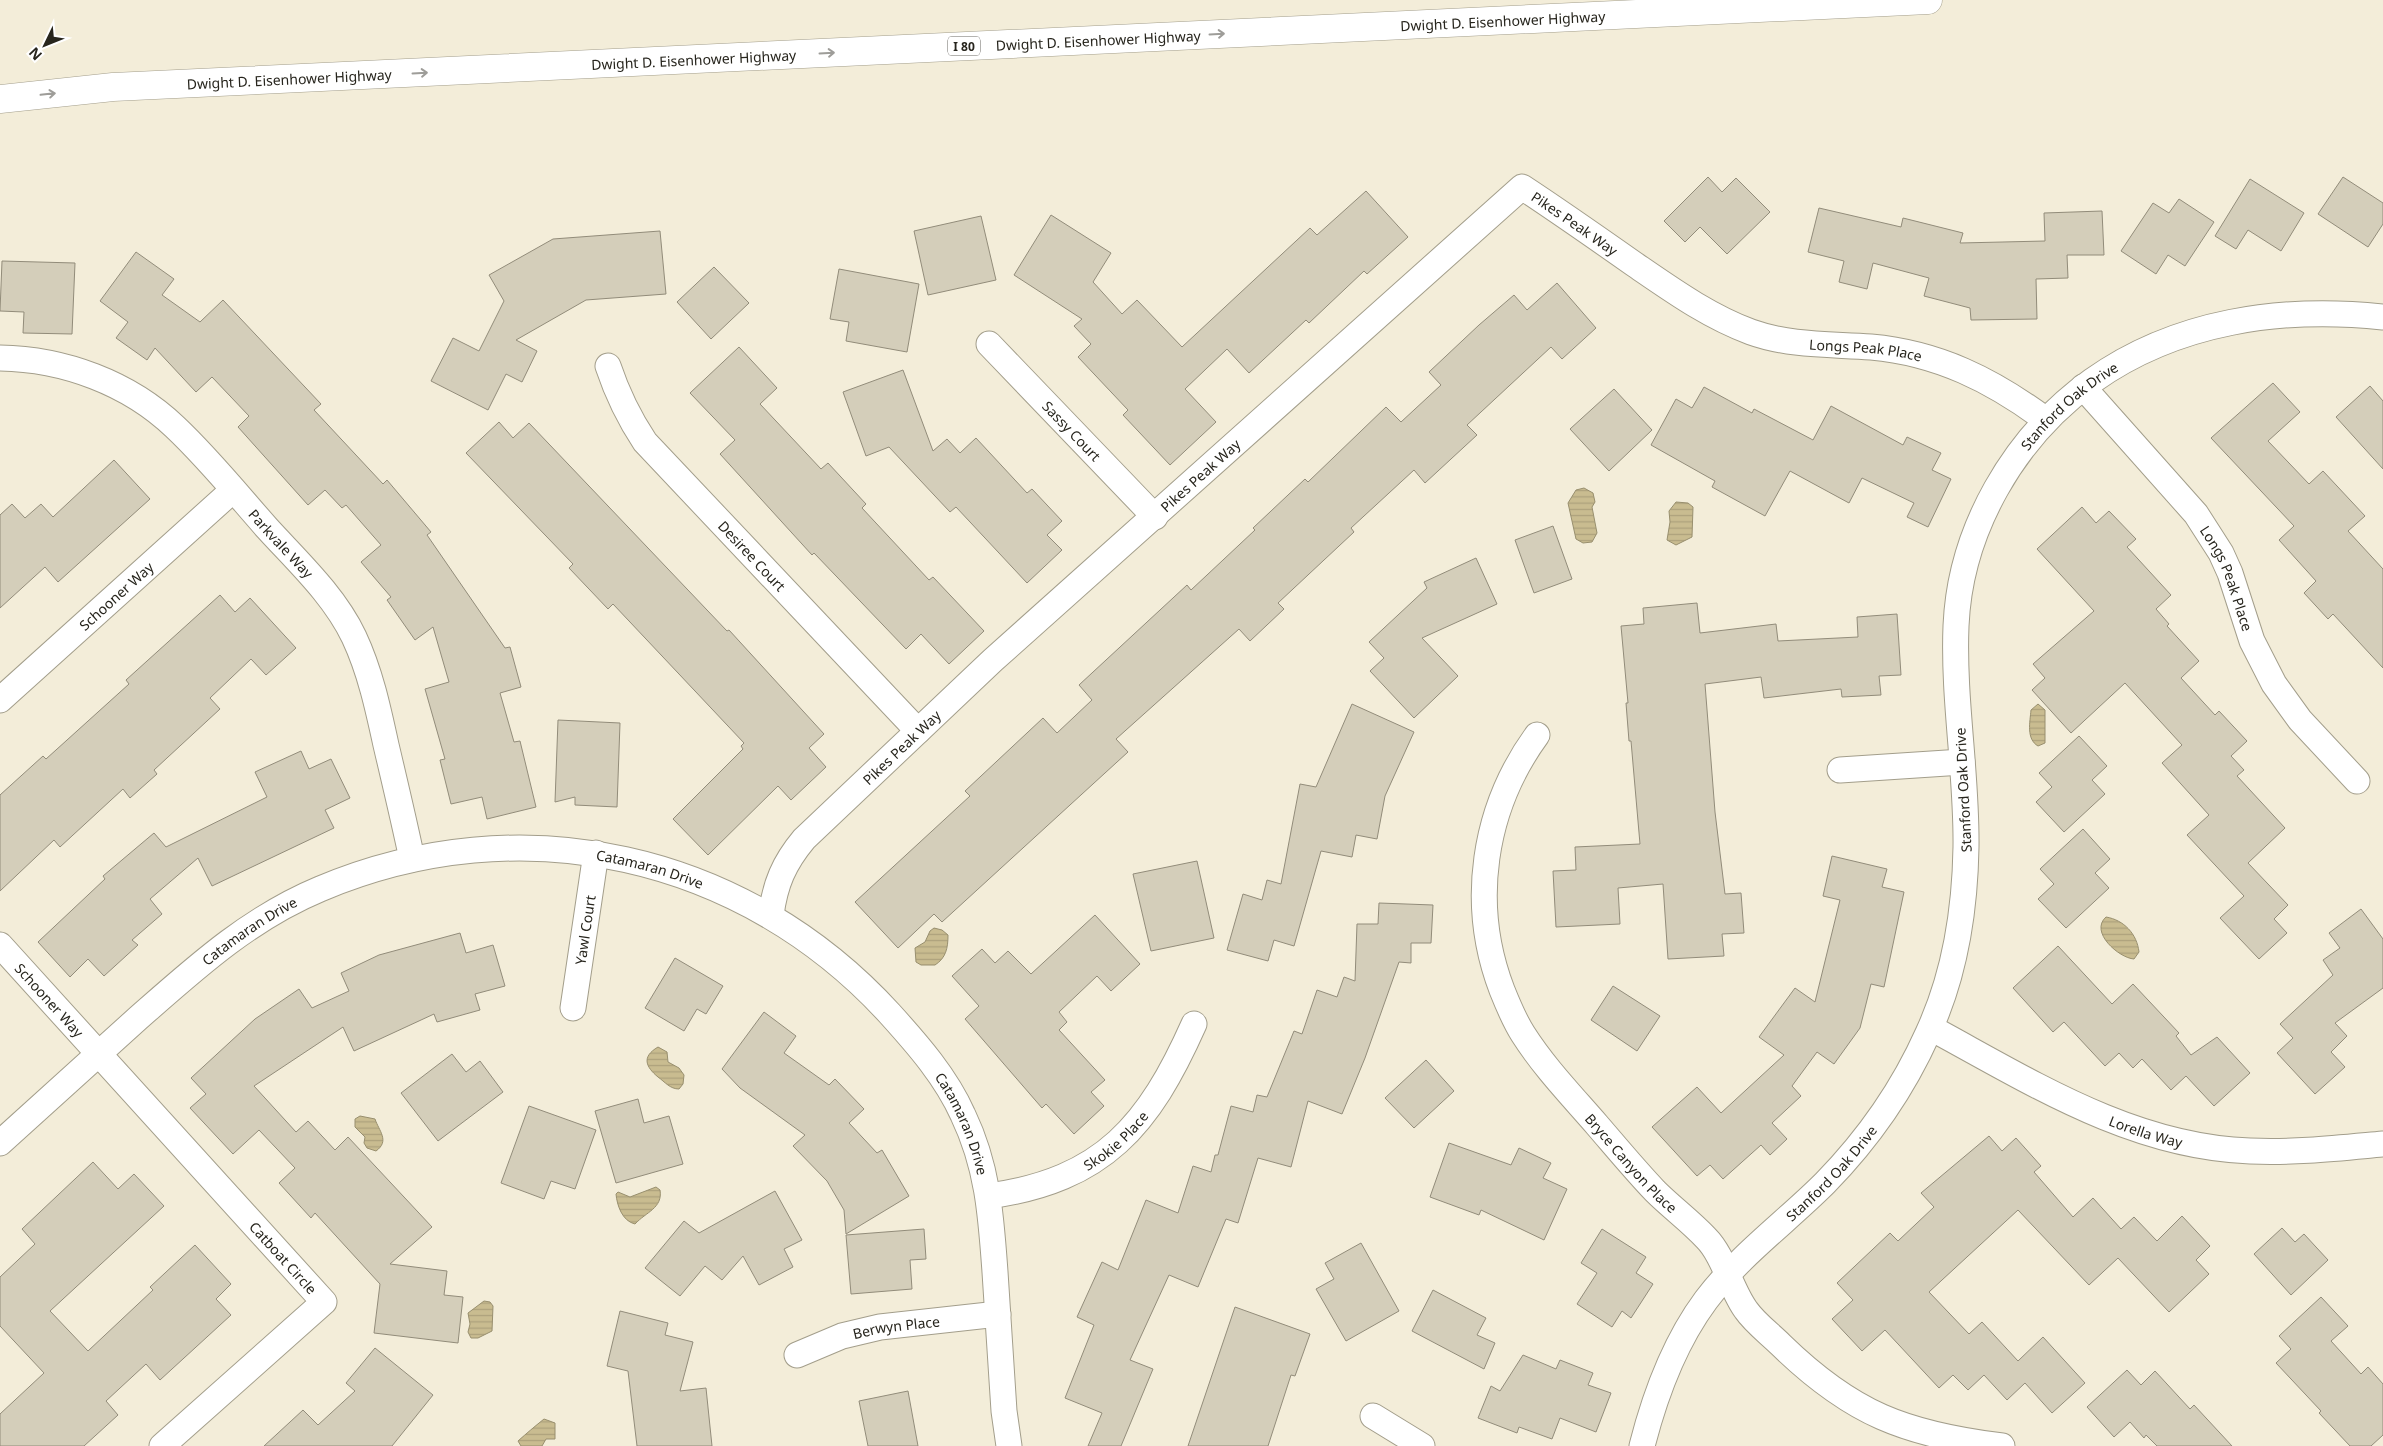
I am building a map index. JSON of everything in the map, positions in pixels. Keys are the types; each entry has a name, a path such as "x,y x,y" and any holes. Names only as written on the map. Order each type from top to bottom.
{"highway":[{"name":"Dwight D. Eisenhower Highway","path":"0,99 113,87 1928,0"}],"street":[{"name":"Pikes Peak Way","path":"771,915 778,880 791,855 804,839 993,660 1522,187 1680,295"},
{"name":"Longs Peak Place","path":"1680,295 1706,312 1752,332 1775,338 1824,346 1891,350 1934,360 1973,374 2011,394 2046,420"},
{"name":"Stanford Oak Drive","path":"1642,1446 1658,1391 1692,1322 1727,1275 1824,1185 1857,1149 1886,1111 1912,1069 1931,1028 1946,987 1958,940 1964,892 1966,843 1956,657 1956,622 1963,577 1975,534 1994,492 2018,453 2046,420 2083,387 2109,368 2149,347 2193,331 2252,318 2300,314 2383,317"},
{"name":"Sassy Court","path":"989,344 1155,517"},
{"name":"Parkvale Way","path":"0,358 57,364 79,370 120,388 139,400 175,427 315,581 342,616 354,636 371,680 412,859"},
{"name":"Desiree Court","path":"608,366 614,387 633,424 655,454 918,731"},
{"name":"Longs Peak Place","path":"2083,387 2196,514 2221,553 2230,573 2252,641 2274,684 2300,720 2357,781"},
{"name":"Schooner Way","path":"0,700 233,490"},
{"name":"Bryce Canyon Place","path":"1536,735 1504,790 1491,831 1483,877 1484,923 1494,969 1510,1012 1522,1033 1549,1070 1655,1191 1708,1240 1746,1311 1806,1368 1840,1395 1878,1416 1918,1432 1959,1441 2002,1446"},
{"path":"1840,770 1962,762"},
{"name":"Catamaran Drive","path":"0,1143 207,957 272,913 342,880 366,871 412,859 442,853 494,848 546,848 596,853 674,872 722,890 771,915 833,958 871,993 912,1038 946,1083 963,1114 978,1153 989,1196 1004,1411 1009,1446"},
{"name":"Yawl Court","path":"573,1008 596,853"},
{"name":"Schooner Way","path":"0,945 99,1054"},
{"name":"Skokie Place","path":"989,1196 1022,1192 1044,1186 1085,1167 1121,1140 1151,1106 1175,1066 1194,1024"},
{"name":"Lorella Way","path":"1931,1028 2061,1098 2106,1119 2152,1135 2200,1145 2248,1151 2297,1152 2383,1144"},
{"name":"Catboat Circle","path":"99,1054 324,1302 162,1446"},
{"name":"Berwyn Place","path":"797,1355 842,1336 880,1327 998,1314"},
{"path":"1372,1416 1422,1446"}],"shaded area":[{"path":"1584,488 1593,493 1595,502 1592,507 1597,533 1592,542 1583,543 1576,539 1568,503 1576,490"},
{"path":"1676,502 1688,503 1693,507 1692,537 1676,545 1667,540 1670,522 1669,511"},
{"path":"2038,704 2045,710 2045,743 2038,746 2030,735 2030,725 2031,710"},
{"path":"2106,917 2124,925 2136,939 2139,952 2134,959 2121,954 2103,937 2102,923"},
{"path":"934,928 942,930 948,935 946,952 935,965 921,965 916,962 915,948 925,942 930,931"},
{"path":"658,1047 667,1052 668,1062 679,1068 684,1075 683,1084 679,1089 668,1085 648,1066 647,1058 649,1054"},
{"path":"360,1116 375,1119 381,1132 383,1140 376,1151 367,1148 364,1143 365,1137 355,1127 355,1119"},
{"path":"656,1187 660,1190 660,1196 656,1206 635,1224 627,1220 619,1208 616,1194 618,1192 630,1197"},
{"path":"484,1301 490,1302 493,1306 492,1331 478,1338 471,1338 468,1332 470,1324 468,1313"},
{"path":"544,1419 555,1423 555,1439 546,1439 542,1446 521,1446 518,1441"}],"building":[{"path":"1708,177 1722,192 1736,178 1770,212 1727,254 1700,227 1685,242 1664,221"},
{"path":"2343,177 2383,203 2383,224 2368,247 2318,214"},
{"path":"2250,179 2304,213 2281,251 2248,230 2236,249 2215,236"},
{"path":"1366,191 1408,237 1367,274 1364,271 1309,323 1306,320 1249,373 1227,349 1185,389 1216,422 1170,465 1123,415 1128,410 1078,357 1091,344 1074,326 1082,319 1014,275 1051,215 1111,253 1093,282 1122,314 1137,300 1182,347 1310,228 1317,235"},
{"path":"2179,199 2214,222 2185,266 2168,255 2156,274 2121,251 2153,203 2169,213"},
{"path":"1819,208 1901,227 1903,218 1963,233 1960,243 2045,241 2044,213 2102,211 2104,255 2067,255 2068,278 2036,279 2037,319 1971,320 1970,308 1924,296 1929,278 1873,263 1867,289 1839,282 1844,261 1808,252"},
{"path":"981,216 996,280 928,295 914,231"},
{"path":"660,231 666,294 586,300 516,340 537,351 522,382 506,374 488,410 431,381 453,338 479,351 504,301 489,275 553,239"},
{"path":"136,252 174,279 162,295 200,322 223,300 321,404 314,410 383,484 387,480 431,532 427,535 505,648 510,647 521,687 500,693 514,742 520,741 536,807 487,819 482,797 451,804 440,760 445,759 425,689 449,682 433,627 415,640 387,600 391,597 361,562 381,545 346,505 342,508 325,490 308,505 238,427 249,416 212,377 196,392 155,348 147,360 116,338 128,322 100,301"},
{"path":"2,261 75,263 72,334 23,333 24,312 0,311"},
{"path":"714,267 749,303 711,339 677,302"},
{"path":"839,269 919,284 907,352 846,341 849,322 830,319"},
{"path":"1557,283 1596,328 1562,359 1551,347 1467,425 1477,435 1425,483 1414,470 1351,528 1354,532 1278,603 1284,609 1250,641 1239,629 1116,739 1128,752 942,922 934,914 898,948 855,902 970,796 965,791 1043,718 1057,733 1092,700 1079,685 1187,585 1191,590 1255,530 1253,528 1305,479 1308,482 1386,407 1401,422 1441,385 1429,372 1479,325 1514,295 1527,310"},
{"path":"739,347 777,388 760,404 821,469 828,463 866,504 862,508 929,580 933,577 984,631 949,664 921,634 906,649 814,553 812,555 720,454 735,440 690,393"},
{"path":"903,370 933,451 947,439 960,453 976,438 1027,493 1032,489 1062,521 1047,535 1062,550 1027,583 956,507 950,512 889,447 866,456 843,392"},
{"path":"2273,383 2300,412 2268,441 2309,484 2323,471 2365,516 2348,531 2383,569 2383,668 2333,614 2328,619 2304,593 2316,581 2279,540 2294,526 2211,438"},
{"path":"2370,386 2383,401 2383,469 2336,417"},
{"path":"1704,387 1752,413 1754,409 1813,440 1831,406 1903,445 1907,437 1941,453 1932,470 1951,479 1928,527 1907,517 1914,503 1862,478 1849,503 1790,471 1765,516 1712,487 1715,481 1651,445 1676,399 1692,408"},
{"path":"1614,389 1652,430 1609,471 1570,429"},
{"path":"499,422 513,438 529,423 727,631 729,630 824,734 809,748 826,767 791,800 778,786 708,855 673,819 743,749 741,746 744,743 613,604 608,609 569,568 573,564 466,453"},
{"path":"114,460 150,499 58,582 45,567 0,608 0,515 12,504 25,518 41,504 53,517"},
{"path":"2082,507 2096,523 2109,511 2136,539 2127,547 2171,595 2156,609 2169,624 2167,626 2199,661 2181,678 2215,715 2219,711 2247,741 2231,756 2244,770 2237,776 2285,828 2248,863 2288,905 2274,919 2287,933 2259,959 2220,918 2244,896 2187,835 2209,815 2162,763 2182,745 2125,683 2071,733 2032,690 2045,678 2033,664 2094,611 2037,549"},
{"path":"1553,526 1572,579 1534,593 1515,540"},
{"path":"1476,558 1497,604 1422,638 1458,676 1414,718 1370,671 1384,658 1369,642 1427,588 1424,582"},
{"path":"220,595 235,612 250,598 296,648 266,675 251,659 210,698 220,709 154,770 157,774 130,798 123,789 60,847 54,840 0,891 0,795 43,756 46,759 129,684 126,680"},
{"path":"1697,603 1700,633 1776,624 1778,641 1858,637 1857,617 1897,614 1901,675 1879,676 1881,695 1842,697 1841,689 1764,698 1761,677 1705,684 1715,812 1725,894 1741,893 1744,933 1722,934 1724,956 1668,959 1663,884 1618,888 1620,924 1556,927 1553,871 1576,870 1575,847 1640,844 1631,741 1629,741 1626,703 1628,703 1621,626 1644,624 1643,608"},
{"path":"1352,704 1414,732 1385,796 1377,839 1356,835 1352,857 1321,851 1294,946 1274,940 1268,961 1227,950 1243,894 1262,900 1267,880 1281,884 1300,784 1316,787"},
{"path":"558,720 620,723 617,807 575,805 575,797 555,802"},
{"path":"2079,736 2107,766 2092,780 2105,794 2064,832 2036,802 2052,787 2039,773"},
{"path":"301,751 309,769 331,759 350,798 325,810 334,828 212,886 198,858 150,899 162,914 132,940 138,945 104,976 88,959 70,977 38,942 105,879 103,876 154,833 166,847 267,797 255,772"},
{"path":"2083,829 2110,859 2095,873 2109,888 2066,928 2038,899 2054,884 2040,869"},
{"path":"1832,856 1887,869 1882,887 1904,892 1884,987 1871,984 1860,1028 1834,1064 1817,1052 1792,1086 1801,1096 1772,1123 1787,1139 1770,1155 1761,1145 1723,1179 1710,1165 1697,1176 1652,1127 1697,1087 1721,1113 1784,1055 1759,1037 1795,988 1815,1002 1840,900 1823,896"},
{"path":"1197,861 1214,938 1151,951 1133,874"},
{"path":"1379,903 1433,905 1431,943 1411,943 1411,963 1399,962 1365,1058 1342,1114 1308,1101 1291,1167 1258,1158 1238,1223 1226,1219 1198,1287 1169,1275 1130,1360 1153,1369 1121,1446 1088,1446 1102,1413 1065,1398 1094,1325 1077,1317 1102,1262 1118,1270 1146,1200 1178,1213 1193,1166 1211,1172 1215,1155 1218,1155 1231,1106 1253,1112 1257,1095 1267,1097 1294,1031 1302,1034 1317,990 1337,997 1344,977 1355,981 1357,924 1378,924"},
{"path":"2361,909 2383,939 2383,988 2335,1023 2347,1036 2331,1052 2345,1067 2315,1094 2277,1053 2293,1038 2280,1024 2333,975 2323,960 2340,948 2329,933"},
{"path":"1095,915 1140,964 1111,991 1097,976 1059,1012 1067,1022 1059,1030 1105,1080 1091,1092 1104,1106 1074,1134 1046,1104 1042,1108 965,1019 979,1006 952,976 982,949 995,963 1008,951 1031,974"},
{"path":"460,933 466,953 493,945 505,986 475,994 480,1010 437,1022 434,1014 354,1051 343,1027 254,1086 296,1132 308,1121 335,1150 348,1137 432,1227 390,1264 447,1271 444,1295 463,1297 458,1343 374,1333 380,1284 315,1213 311,1218 279,1183 295,1168 259,1130 233,1154 190,1108 206,1094 191,1078 255,1019 299,989 312,1008 349,991 341,973 379,955"},
{"path":"2058,946 2112,1004 2133,984 2179,1033 2176,1036 2191,1055 2217,1037 2250,1073 2214,1106 2186,1076 2171,1090 2142,1059 2133,1068 2119,1053 2105,1066 2064,1022 2053,1032 2013,988"},
{"path":"675,958 723,986 706,1014 697,1009 684,1031 645,1008"},
{"path":"1613,986 1660,1016 1637,1051 1591,1020"},
{"path":"764,1012 796,1036 784,1053 829,1085 835,1079 864,1109 849,1123 877,1153 882,1150 909,1196 846,1234 844,1210 827,1181 793,1146 805,1135 740,1088 722,1069"},
{"path":"452,1054 466,1072 480,1061 503,1092 438,1141 401,1093"},
{"path":"1426,1060 1454,1091 1414,1128 1385,1098"},
{"path":"638,1099 644,1123 669,1116 683,1164 616,1183 595,1111"},
{"path":"529,1106 596,1130 575,1189 551,1181 544,1199 501,1183"},
{"path":"1989,1136 2002,1151 2016,1138 2041,1166 2034,1172 2073,1217 2093,1198 2121,1229 2134,1217 2157,1241 2182,1216 2210,1246 2196,1260 2209,1274 2169,1312 2118,1258 2089,1285 2018,1210 1929,1292 1969,1334 1982,1322 2018,1361 2043,1337 2085,1383 2052,1413 2025,1383 2007,1400 1984,1375 1968,1390 1953,1375 1939,1388 1885,1330 1862,1351 1832,1319 1853,1300 1837,1283 1890,1233 1898,1241 1934,1207 1921,1193"},
{"path":"1449,1143 1511,1165 1519,1148 1551,1163 1543,1178 1567,1189 1544,1240 1481,1210 1479,1215 1430,1197"},
{"path":"93,1162 118,1189 134,1174 164,1206 50,1311 88,1351 153,1290 150,1287 195,1245 231,1284 216,1299 231,1315 160,1380 146,1364 106,1401 118,1415 84,1446 0,1446 0,1414 44,1373 0,1326 0,1277 35,1244 22,1229"},
{"path":"775,1191 802,1240 784,1249 793,1267 759,1285 743,1256 722,1280 705,1266 680,1296 645,1268 684,1221 699,1233"},
{"path":"2282,1228 2295,1242 2304,1234 2328,1260 2291,1295 2254,1254"},
{"path":"924,1229 926,1259 910,1260 912,1289 851,1294 846,1235"},
{"path":"1602,1229 1646,1257 1636,1273 1653,1284 1631,1318 1622,1311 1612,1327 1577,1304 1597,1273 1581,1263"},
{"path":"1361,1243 1399,1311 1346,1341 1316,1289 1334,1279 1325,1263"},
{"path":"1433,1290 1486,1318 1477,1335 1495,1343 1484,1369 1412,1331"},
{"path":"2321,1297 2348,1326 2331,1341 2361,1374 2368,1367 2383,1384 2383,1435 2371,1446 2350,1446 2319,1413 2321,1411 2276,1363 2291,1349 2279,1336"},
{"path":"1235,1307 1310,1334 1295,1376 1291,1375 1268,1446 1188,1446"},
{"path":"620,1311 668,1323 665,1335 693,1342 680,1391 706,1388 712,1446 637,1446 628,1371 607,1366"},
{"path":"375,1348 433,1395 392,1446 264,1446 303,1410 318,1425 355,1391 346,1383"},
{"path":"1523,1355 1556,1369 1560,1360 1593,1373 1588,1385 1611,1393 1596,1432 1560,1418 1552,1439 1519,1427 1517,1433 1478,1418 1491,1386 1500,1391"},
{"path":"2127,1370 2141,1385 2155,1371 2190,1409 2194,1405 2232,1446 2157,1446 2146,1435 2144,1438 2130,1422 2114,1437 2087,1407"},
{"path":"908,1391 918,1446 868,1446 859,1401"}]}
